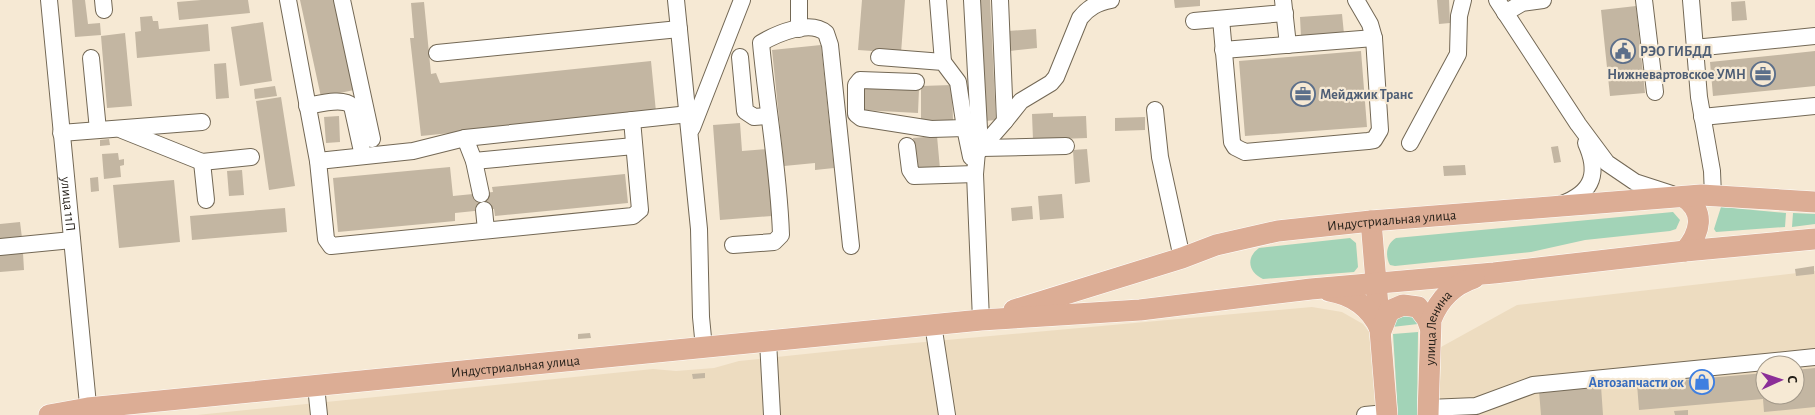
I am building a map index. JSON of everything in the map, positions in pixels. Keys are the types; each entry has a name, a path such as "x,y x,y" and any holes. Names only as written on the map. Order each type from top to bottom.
{"main road":[{"name":"Индустриальная улица","path":"980,320 1182,258 1216,245 1278,231 1371,221 1684,197 1713,196 1815,202"},
{"path":"1684,197 1694,206 1699,221 1694,240 1684,251"},
{"path":"1371,221 1387,414"},
{"name":"Индустриальная улица","path":"49,415 316,386 934,324 1140,310 1312,288 1494,272 1815,239"},
{"name":"улица Ленина","path":"1428,411 1430,327 1437,306 1447,294 1470,279 1494,272"},
{"path":"1312,288 1336,293 1357,301 1371,312 1381,331"},
{"path":"1381,331 1389,311 1402,305 1418,307 1428,319 1430,327"}],"street":[{"name":"улица 11П","path":"49,0 89,411"},
{"path":"288,0 318,161 326,240 331,246 637,214 640,210 632,120"},
{"path":"342,0 372,139"},
{"path":"676,0 700,229 701,317 704,348"},
{"path":"691,130 742,0"},
{"path":"799,0 799,29"},
{"path":"938,0 943,62 958,82 975,174 980,320"},
{"path":"972,0 979,129 979,150 975,174"},
{"path":"1000,0 1005,121"},
{"path":"979,150 1021,101 1056,77 1080,18 1085,12 1098,3 1110,0"},
{"path":"1221,19 1232,142 1239,150 1255,151 1374,140 1380,130 1374,38 1370,24 1356,0"},
{"path":"1410,143 1458,54 1458,16 1463,0"},
{"path":"1543,0 1501,6 1578,124 1607,164 1616,172 1634,182 1684,197"},
{"path":"1644,0 1655,92"},
{"path":"1691,0 1694,48 1702,117 1713,182 1713,196"},
{"path":"1194,22 1221,19 1284,6 1288,45"},
{"path":"740,57 774,35 817,27 826,32 829,39 851,246"},
{"path":"437,53 679,29"},
{"path":"1694,48 1815,36"},
{"path":"1224,50 1374,38"},
{"path":"733,245 774,242 781,235 776,150 768,116 761,43"},
{"path":"722,50 740,57"},
{"path":"740,57 745,111 754,117 768,116"},
{"path":"880,57 943,62"},
{"path":"91,58 98,130"},
{"path":"916,82 860,80 856,85 856,114 861,118 924,129 965,128"},
{"path":"307,106 349,103 352,106 363,156"},
{"path":"1702,117 1815,106"},
{"path":"1155,110 1160,157 1182,258"},
{"path":"318,161 413,151 465,138 689,114"},
{"path":"61,133 202,122"},
{"path":"1557,206 1577,198 1592,179 1593,162 1578,124"},
{"path":"117,128 202,162 251,157"},
{"path":"465,138 474,162 480,194"},
{"path":"474,162 634,146"},
{"path":"907,146 910,170 914,176 975,174"},
{"path":"979,150 1066,146"},
{"path":"202,162 206,200"},
{"path":"484,210 486,230"},
{"path":"0,247 72,240"},
{"path":"934,324 947,415"},
{"path":"768,342 772,415"},
{"path":"1428,411 1476,406 1533,385 1815,357"},
{"path":"316,386 319,415"},
{"path":"1365,415 1387,414"}],"shaded area":[{"path":"1815,271 1815,415 1439,415 1441,347 1517,305"},
{"path":"1312,307 1342,312 1363,324 1370,333 1377,415 197,415 653,369 676,371 714,368 739,361 892,345"}],"green space":[{"path":"1721,207 1786,213 1785,227 1716,232 1714,229"},
{"path":"1673,212 1680,220 1676,229 1670,231 1585,240 1531,252 1395,266 1390,265 1387,258 1388,247 1396,238"},
{"path":"1793,213 1815,214 1815,224 1792,227"},
{"path":"1350,238 1356,243 1358,267 1354,272 1263,279 1254,273 1250,265 1252,256 1259,248"},
{"path":"1411,314 1418,324 1392,327 1393,320"},
{"path":"1418,332 1417,415 1398,415 1393,334"}],"building":[{"path":"72,0 85,0 88,24 100,23 101,35 75,37"},
{"path":"248,0 250,13 179,20 177,2"},
{"path":"300,0 334,0 354,90 321,97"},
{"path":"862,0 905,0 901,53 858,50"},
{"path":"979,0 990,0 996,120 985,121"},
{"path":"1174,0 1200,0 1200,6 1175,8"},
{"path":"1437,0 1449,0 1450,23 1439,24"},
{"path":"1745,1 1747,20 1732,21 1731,2"},
{"path":"424,2 431,74 436,73 440,83 651,61 656,112 421,136 410,38 414,38 411,3"},
{"name":"РЭО ГИБДД","path":"1636,6 1645,93 1610,96 1601,10"},
{"path":"1342,14 1344,34 1301,37 1300,17"},
{"path":"152,16 153,21 158,21 159,29 208,24 210,51 137,58 135,32 141,31 140,17"},
{"path":"263,22 272,81 240,86 231,27"},
{"path":"1036,29 1037,48 1010,51 1008,31"},
{"path":"125,33 132,106 107,108 101,36"},
{"path":"821,45 834,168 815,170 815,163 784,166 772,50"},
{"name":"Мейджик Транс","path":"1361,51 1367,127 1245,136 1239,61"},
{"name":"Нижневартовское УМН","path":"1815,51 1815,86 1713,96 1710,62"},
{"path":"226,63 229,98 216,99 214,64"},
{"path":"952,85 953,121 921,122 921,86"},
{"path":"275,86 277,96 255,99 254,89"},
{"path":"862,86 919,89 918,113 861,110"},
{"path":"281,97 295,186 269,190 256,101"},
{"path":"1053,113 1053,117 1086,116 1087,138 1033,140 1032,114"},
{"path":"339,116 340,142 326,143 324,117"},
{"path":"1145,117 1145,130 1115,131 1115,118"},
{"path":"740,123 742,151 768,149 772,216 720,220 713,125"},
{"path":"937,136 940,169 916,171 913,138"},
{"path":"109,139 110,145 100,146 100,140"},
{"path":"1558,146 1561,162 1554,163 1551,147"},
{"path":"1087,149 1090,182 1075,184 1073,150"},
{"path":"118,153 119,160 124,159 124,165 120,166 121,177 104,179 102,154"},
{"path":"1465,165 1466,175 1444,176 1443,166"},
{"path":"450,167 453,196 493,192 492,187 625,174 628,203 495,216 494,209 455,213 455,221 338,232 333,178"},
{"path":"242,170 244,195 229,196 227,171"},
{"path":"98,177 99,191 91,192 90,178"},
{"path":"174,180 180,242 119,248 113,185"},
{"path":"1062,194 1064,218 1040,220 1038,196"},
{"path":"1032,206 1033,219 1012,221 1011,208"},
{"path":"285,208 287,232 192,240 190,216"},
{"path":"20,222 22,238 0,240 0,224"},
{"path":"23,253 24,270 0,272 0,255"},
{"path":"1814,266 1814,274 1796,276 1795,269"},
{"path":"590,333 591,338 578,339 578,334"},
{"path":"1815,368 1815,407 1764,412 1763,405 1805,405 1805,369"},
{"path":"705,373 705,378 693,379 692,374"},
{"path":"1755,374 1755,400 1639,410 1637,384"},
{"path":"1601,386 1603,415 1541,415 1539,391"},
{"path":"1688,410 1688,415 1675,415 1674,411"}],"place":[{"name":"РЭО ГИБДД","path":"1623,51"},
{"name":"Нижневартовское УМН","path":"1763,74"},
{"name":"Мейджик Транс","path":"1303,94"},
{"name":"Автозапчасти ок","path":"1702,382"}]}
